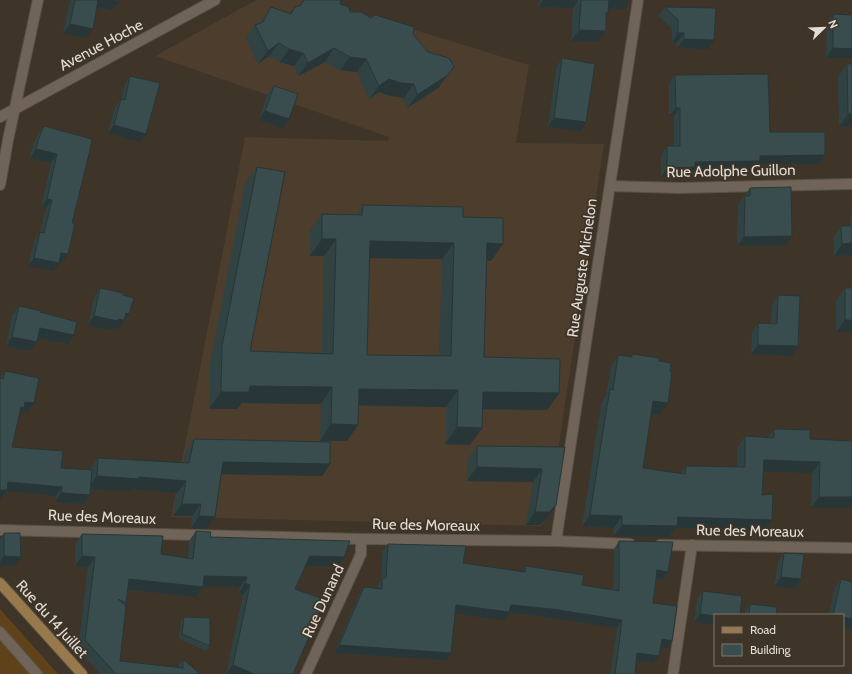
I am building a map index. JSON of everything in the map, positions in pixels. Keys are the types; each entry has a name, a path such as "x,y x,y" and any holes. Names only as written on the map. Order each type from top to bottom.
{"street":[{"path":"0,185 14,109 38,0"},
{"name":"Avenue Hoche","path":"0,117 216,0"},
{"name":"Rue Auguste Michelon","path":"556,541 638,0"},
{"name":"Rue Adolphe Guillon","path":"610,186 679,188 852,184"},
{"name":"Rue des Moreaux","path":"0,530 361,539 556,541 637,544"},
{"name":"Rue Dunand","path":"308,674 361,554 361,539"},
{"name":"Rue des Moreaux","path":"653,544 852,548"},
{"path":"673,674 692,545"},
{"name":"Rue du 14 Juillet","path":"0,584 82,674"},
{"path":"0,632 37,674"}],"shaded area":[{"path":"256,0 318,0 529,65 516,143 604,144 548,518 540,526 171,517 245,137 388,141 389,137 155,56"},
{"path":"0,609 58,674 0,674"}],"building":[{"path":"75,0 98,0 93,29 70,24"},
{"path":"304,0 341,0 340,4 349,7 350,12 361,12 371,18 375,15 414,27 413,34 428,52 449,58 454,66 448,75 417,95 414,84 401,83 389,79 379,86 366,59 350,57 334,48 308,63 303,53 289,49 279,43 268,51 255,25 263,22 271,7 291,14 295,7 301,5"},
{"path":"581,0 609,0 608,13 606,13 606,31 579,30"},
{"path":"665,7 716,8 714,40 684,39 684,33 678,33 678,20"},
{"path":"833,14 852,15 852,49 833,48"},
{"path":"562,58 595,64 586,122 554,118"},
{"path":"847,64 852,64 852,114 848,114"},
{"path":"768,74 770,132 825,132 825,155 760,156 760,161 695,162 695,167 667,168 667,146 680,146 680,108 676,108 675,75"},
{"path":"130,76 160,83 146,134 114,125 121,99 125,100"},
{"path":"274,86 298,94 289,119 265,111"},
{"path":"44,126 92,139 72,223 75,223 68,254 61,253 59,263 34,258 40,232 44,233 52,200 47,199 57,154 36,149"},
{"path":"257,167 285,172 250,351 333,354 336,239 322,239 322,214 362,215 363,205 463,207 463,217 503,218 503,244 487,243 484,357 560,359 559,393 483,392 482,428 457,427 458,390 359,389 358,425 331,424 332,387 250,386 249,392 221,392 222,346","holes":["370,241 454,243 451,356 367,355"]},
{"path":"791,187 792,236 744,237 745,196 750,196 750,188"},
{"path":"841,226 852,226 852,243 842,244"},
{"path":"100,288 123,293 123,295 134,298 129,314 126,313 124,320 118,319 118,321 94,316"},
{"path":"845,288 852,288 852,320 845,320"},
{"path":"778,295 800,296 798,346 758,345 758,323 777,324"},
{"path":"19,306 77,322 74,335 40,328 37,342 12,337"},
{"path":"632,354 659,358 659,361 671,363 670,372 672,372 668,403 653,401 643,468 685,474 686,466 745,467 745,436 774,438 774,429 810,430 810,439 852,441 852,497 819,497 820,462 764,460 762,495 773,494 772,520 678,517 677,526 622,525 622,516 590,515 610,389 613,390 618,355 632,357"},
{"path":"5,371 39,378 34,403 25,402 24,408 21,407 12,447 63,451 61,468 92,470 90,495 61,493 62,487 8,482 7,490 0,490 0,378 3,379"},
{"path":"194,439 330,442 330,464 223,462 215,517 199,516 201,504 182,504 186,481 139,477 139,479 97,476 98,458 189,463"},
{"path":"477,446 565,447 556,505 549,512 535,512 542,469 477,467"},
{"path":"196,531 211,532 210,537 350,541 344,557 310,556 295,589 325,600 293,674 254,674 233,665 250,585 245,583 247,577 204,576 203,587 129,579 126,603 118,599 126,606 120,661 183,668 183,659 200,674 116,674 85,640 95,557 82,556 82,534 163,536 161,554 193,559"},
{"path":"4,533 20,533 21,557 4,556"},
{"path":"619,541 673,542 668,572 657,570 653,603 677,606 672,641 662,639 659,656 637,653 635,674 615,674 622,620 552,609 511,605 509,612 456,605 451,653 339,645 364,587 382,589 382,578 386,578 388,544 466,546 463,563 525,572 526,566 584,575 582,585 619,591"},
{"path":"784,553 804,554 801,579 781,577"},
{"path":"841,579 852,582 852,619 844,617 844,614 833,614"},
{"path":"703,591 742,596 740,614 714,614 714,616 700,614"},
{"path":"750,604 777,607 776,614 749,614"},
{"path":"184,617 210,618 210,646 182,634"}]}
